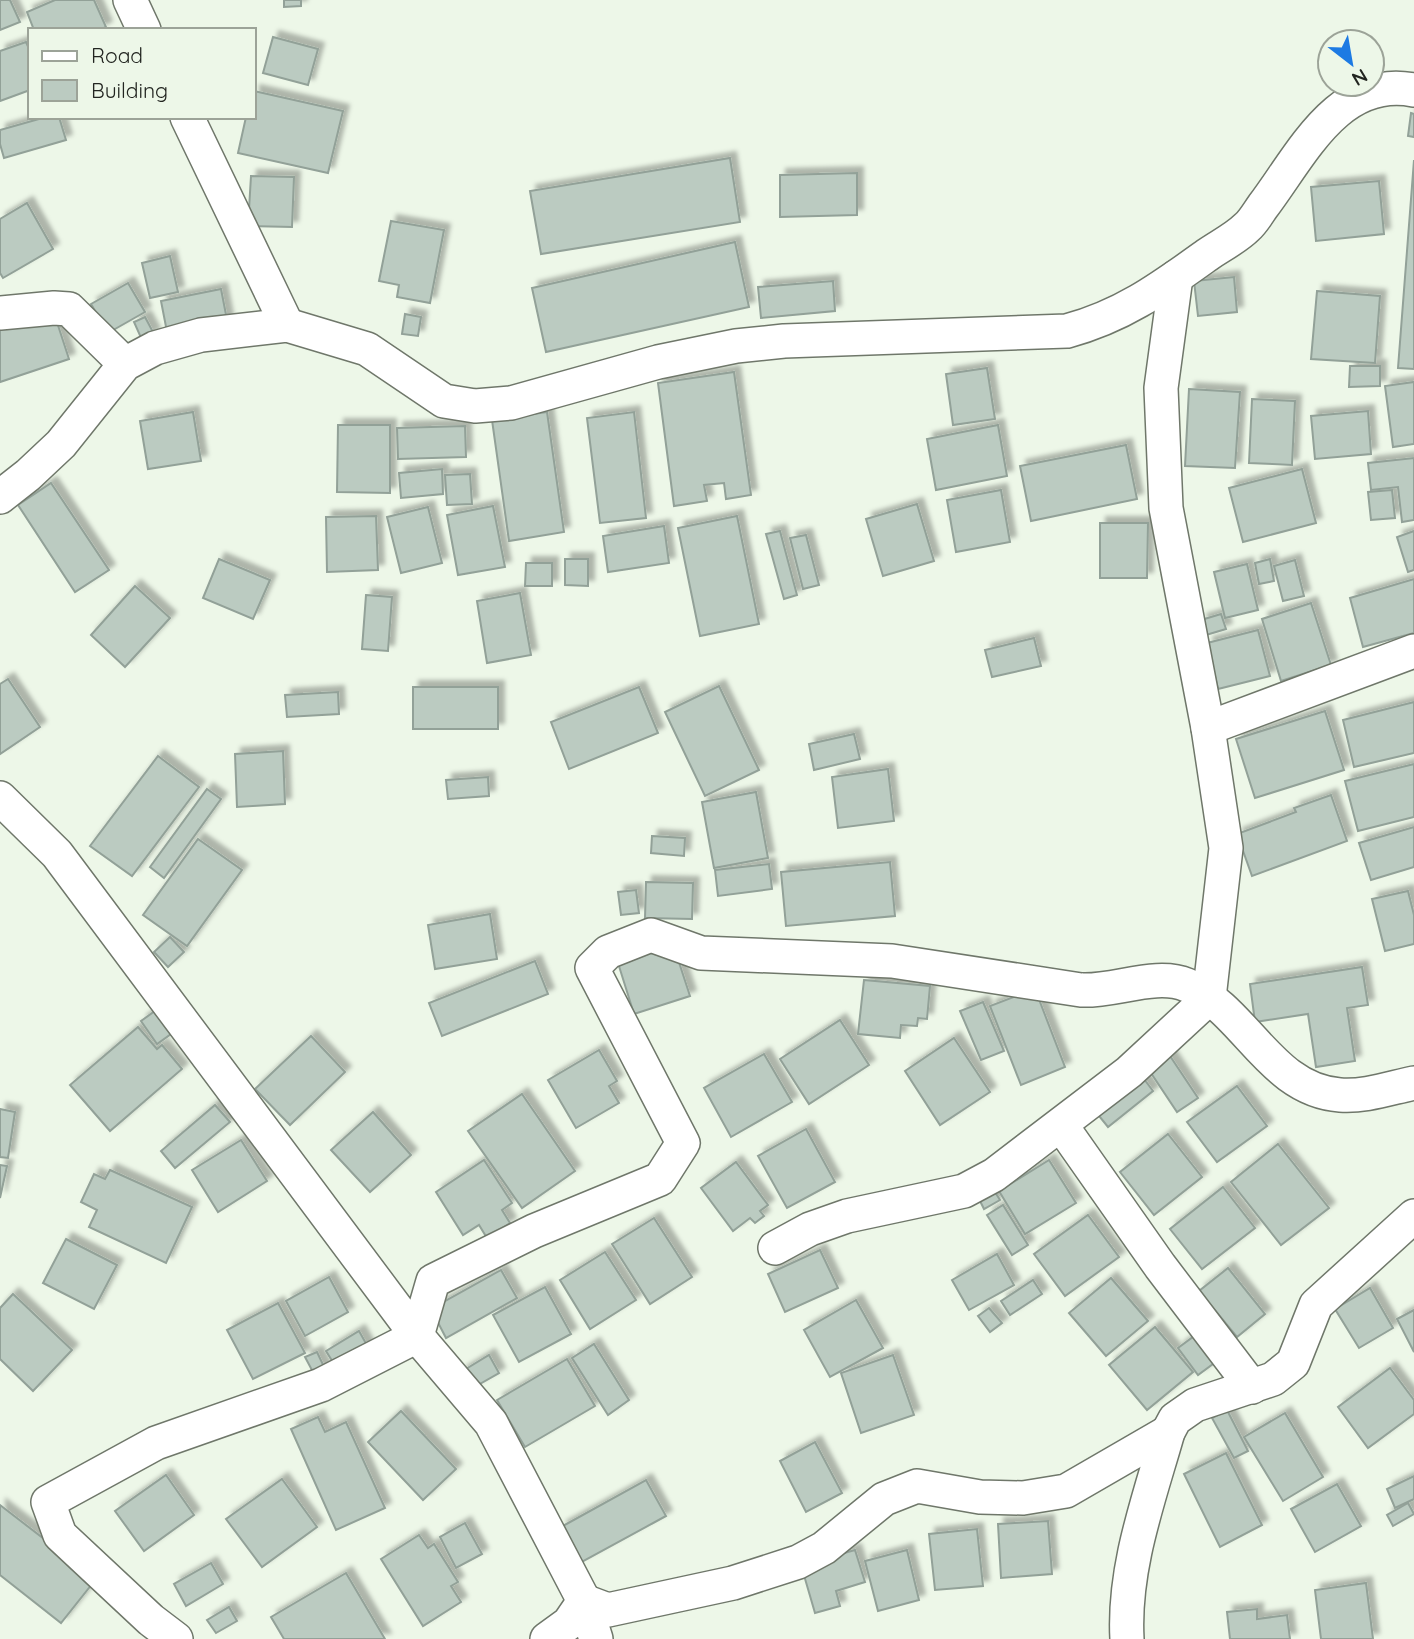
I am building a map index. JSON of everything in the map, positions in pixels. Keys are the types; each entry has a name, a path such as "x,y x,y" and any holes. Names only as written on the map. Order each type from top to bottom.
{"street":[{"path":"130,0 143,28"},
{"path":"0,497 61,444 125,364 155,348 201,335 287,325 367,349 444,401 475,406 511,403 658,362 736,346 784,341 1067,331 1098,323 1155,292 1247,227 1308,141 1343,105 1366,93 1387,88 1414,90"},
{"path":"188,119 287,325"},
{"path":"775,1248 810,1229 847,1216 964,1191 993,1175 1129,1072 1209,998 1226,848 1208,728 1166,508 1161,387 1176,278"},
{"path":"0,313 69,309 125,364"},
{"path":"1208,728 1414,651"},
{"path":"0,798 57,854 417,1336 491,1423 584,1601 596,1639"},
{"path":"176,1639 151,1620 60,1535 48,1502 156,1443 321,1385 417,1336 433,1281 534,1231 660,1180 683,1143 592,968 608,952 651,935 701,953 892,961 1081,990 1098,991 1166,980 1186,985 1209,998 1235,1020 1290,1077 1317,1089 1339,1095 1367,1093 1414,1083"},
{"path":"1060,1125 1160,1266 1252,1387"},
{"path":"1127,1639 1126,1620 1133,1553 1168,1432 1175,1419 1195,1405 1273,1379 1293,1363 1316,1305 1414,1216"},
{"path":"584,1601 608,1610 733,1583 798,1562 824,1548 884,1499 917,1486 991,1497 1023,1498 1066,1491 1168,1432"},
{"path":"547,1639 569,1623 584,1601"}],"building":[{"path":"0,0 10,0 20,22 0,30"},
{"path":"55,0 94,0 106,27 33,28 27,12"},
{"path":"284,0 301,0 301,6 284,7"},
{"path":"273,37 318,49 308,85 263,73"},
{"path":"26,42 28,46 28,91 0,101 0,51"},
{"path":"256,91 343,111 328,173 238,153 246,119 256,119"},
{"path":"1411,113 1414,114 1414,137 1408,136"},
{"path":"39,119 60,119 66,140 4,158 0,130"},
{"path":"730,158 740,222 541,254 530,191"},
{"path":"1414,160 1414,369 1398,368"},
{"path":"857,173 857,215 780,217 780,175"},
{"path":"251,176 294,177 292,227 248,226"},
{"path":"1379,181 1384,234 1316,241 1311,187"},
{"path":"27,203 53,249 3,278 0,273 0,219"},
{"path":"391,221 444,230 430,303 397,297 399,285 379,281"},
{"path":"735,242 749,307 546,352 532,288"},
{"path":"170,256 178,292 150,298 142,263"},
{"path":"1234,277 1237,312 1198,316 1194,281"},
{"path":"833,281 835,311 761,318 758,287"},
{"path":"128,283 145,312 108,333 91,304"},
{"path":"221,289 228,325 168,337 161,301"},
{"path":"1317,291 1380,296 1375,363 1311,359"},
{"path":"53,310 69,359 0,382 0,327"},
{"path":"405,314 421,317 418,336 402,334"},
{"path":"145,317 154,334 142,340 134,322"},
{"path":"1350,366 1380,366 1380,386 1349,387"},
{"path":"987,368 995,419 953,425 946,374"},
{"path":"734,372 751,495 726,499 724,483 704,485 707,501 674,506 658,383"},
{"path":"1414,382 1414,444 1393,447 1385,386"},
{"path":"1189,389 1240,392 1235,468 1185,466"},
{"path":"1252,399 1295,401 1292,465 1249,463"},
{"path":"1368,411 1371,454 1315,459 1311,416"},
{"path":"193,412 201,461 148,469 140,421"},
{"path":"547,412 564,532 509,541 492,420"},
{"path":"634,412 646,518 600,523 587,418"},
{"path":"338,425 390,425 390,493 337,492"},
{"path":"998,425 1007,476 936,490 927,439"},
{"path":"465,426 466,457 398,459 397,428"},
{"path":"1126,445 1137,499 1031,521 1020,466"},
{"path":"1414,458 1414,520 1402,522 1398,487 1371,490 1368,463"},
{"path":"442,469 443,494 401,498 399,473"},
{"path":"1302,469 1316,523 1243,542 1229,488"},
{"path":"470,474 472,504 447,505 445,475"},
{"path":"51,483 109,570 75,592 18,505"},
{"path":"1001,490 1010,542 956,552 947,500"},
{"path":"1392,490 1395,518 1371,520 1368,492"},
{"path":"917,504 934,561 883,576 866,519"},
{"path":"493,506 505,567 458,575 447,515"},
{"path":"428,507 442,563 401,573 387,517"},
{"path":"376,516 378,570 327,572 326,517"},
{"path":"737,516 759,624 700,636 678,528"},
{"path":"1100,523 1148,523 1147,578 1100,578"},
{"path":"664,526 669,563 608,572 603,536"},
{"path":"780,531 797,595 784,599 766,534"},
{"path":"1414,531 1414,570 1408,572 1397,537"},
{"path":"806,535 819,585 803,589 790,538"},
{"path":"219,559 270,580 253,619 203,598"},
{"path":"565,559 588,559 588,586 565,585"},
{"path":"1270,559 1274,581 1259,584 1255,563"},
{"path":"1295,560 1304,596 1283,601 1274,566"},
{"path":"526,563 552,563 552,586 525,586"},
{"path":"1247,564 1258,610 1225,618 1214,572"},
{"path":"1414,579 1414,633 1363,647 1350,598"},
{"path":"135,586 170,618 125,667 91,635"},
{"path":"520,593 531,655 487,663 477,601"},
{"path":"366,595 392,597 388,651 362,649"},
{"path":"1311,603 1331,665 1281,681 1262,619"},
{"path":"1221,614 1226,629 1206,635 1201,620"},
{"path":"1258,630 1270,676 1218,689 1207,643"},
{"path":"1034,638 1041,666 992,677 985,650"},
{"path":"8,679 40,727 0,754 0,684"},
{"path":"719,686 759,770 705,796 665,712"},
{"path":"413,687 498,687 498,729 413,729"},
{"path":"639,687 658,733 569,769 551,722"},
{"path":"338,692 339,714 287,717 285,695"},
{"path":"1414,702 1414,753 1354,767 1343,720"},
{"path":"1325,711 1344,770 1255,798 1236,739"},
{"path":"854,734 860,759 814,770 809,744"},
{"path":"283,751 285,804 237,807 235,754"},
{"path":"158,756 199,787 132,876 90,846"},
{"path":"1414,764 1414,817 1358,831 1345,781"},
{"path":"888,769 894,821 838,828 832,777"},
{"path":"488,777 489,796 448,799 446,780"},
{"path":"207,789 221,799 164,878 150,867"},
{"path":"756,792 768,858 714,868 702,802"},
{"path":"1331,795 1347,841 1252,876 1237,834 1296,812 1294,808"},
{"path":"1414,827 1414,867 1371,880 1359,843"},
{"path":"652,836 685,838 684,856 651,853"},
{"path":"198,839 242,870 187,946 143,915"},
{"path":"890,862 895,916 786,926 781,872"},
{"path":"769,864 772,889 718,896 715,870"},
{"path":"646,882 693,883 692,919 645,918"},
{"path":"636,890 639,913 621,915 618,892"},
{"path":"1408,891 1414,915 1414,944 1385,951 1372,899"},
{"path":"490,914 497,959 435,969 428,925"},
{"path":"170,937 184,952 168,967 154,952"},
{"path":"673,944 690,996 634,1014 618,963"},
{"path":"535,961 548,994 442,1036 429,1003"},
{"path":"1362,967 1368,1005 1347,1008 1355,1061 1316,1067 1308,1014 1255,1022 1250,984"},
{"path":"864,980 930,986 927,1019 918,1018 917,1026 901,1025 900,1038 858,1034"},
{"path":"1035,989 1065,1067 1021,1085 990,1006"},
{"path":"983,1002 1004,1051 981,1060 960,1011"},
{"path":"162,1006 178,1029 157,1044 141,1021"},
{"path":"840,1020 869,1065 809,1104 780,1059"},
{"path":"138,1027 157,1049 162,1045 182,1069 110,1131 70,1085"},
{"path":"311,1036 345,1072 290,1125 255,1089"},
{"path":"954,1038 990,1092 940,1125 905,1071"},
{"path":"599,1050 617,1081 609,1086 619,1103 576,1128 548,1080"},
{"path":"1168,1053 1198,1098 1177,1112 1147,1067"},
{"path":"764,1054 792,1102 731,1137 704,1088"},
{"path":"1141,1075 1153,1091 1108,1127 1095,1111"},
{"path":"1237,1086 1267,1126 1217,1162 1187,1122"},
{"path":"522,1094 575,1171 522,1208 468,1131"},
{"path":"215,1105 230,1122 175,1168 161,1151"},
{"path":"0,1109 15,1112 8,1158 0,1157"},
{"path":"373,1112 411,1155 370,1192 331,1150"},
{"path":"806,1129 835,1182 787,1208 758,1156"},
{"path":"1168,1134 1202,1177 1154,1215 1120,1172"},
{"path":"241,1140 267,1181 218,1212 192,1170"},
{"path":"1278,1144 1329,1208 1281,1245 1231,1182"},
{"path":"484,1160 512,1203 502,1210 510,1223 487,1238 479,1225 463,1235 436,1192"},
{"path":"1049,1160 1076,1203 1025,1234 999,1191"},
{"path":"736,1162 768,1205 760,1211 764,1216 755,1223 750,1218 733,1231 701,1188"},
{"path":"0,1165 7,1166 0,1198"},
{"path":"110,1170 192,1207 166,1263 89,1227 97,1210 81,1202 94,1174 105,1179"},
{"path":"1223,1187 1255,1228 1202,1269 1170,1229"},
{"path":"993,1189 1000,1200 984,1209 978,1197"},
{"path":"1003,1205 1028,1245 1012,1255 987,1215"},
{"path":"1088,1215 1119,1257 1065,1296 1034,1254"},
{"path":"654,1218 692,1277 650,1304 612,1244"},
{"path":"66,1239 117,1265 94,1309 43,1283"},
{"path":"820,1250 838,1288 785,1312 768,1274"},
{"path":"605,1252 636,1300 590,1329 560,1280"},
{"path":"997,1254 1014,1285 969,1310 952,1280"},
{"path":"1228,1268 1265,1314 1237,1337 1199,1291"},
{"path":"501,1270 517,1298 446,1338 431,1309"},
{"path":"329,1277 348,1312 305,1336 286,1301"},
{"path":"1111,1278 1148,1321 1106,1356 1069,1313"},
{"path":"1033,1280 1042,1294 1010,1315 1001,1301"},
{"path":"545,1287 571,1334 519,1362 493,1315"},
{"path":"1370,1288 1393,1328 1359,1348 1335,1309"},
{"path":"13,1294 72,1350 33,1391 0,1359 0,1308"},
{"path":"856,1300 883,1348 830,1377 804,1330"},
{"path":"278,1303 305,1353 253,1379 227,1330"},
{"path":"989,1308 1002,1323 990,1332 978,1316"},
{"path":"1414,1310 1414,1352 1397,1319"},
{"path":"1155,1327 1193,1372 1147,1410 1109,1365"},
{"path":"359,1331 368,1347 336,1367 326,1351"},
{"path":"1197,1334 1217,1361 1198,1375 1178,1348"},
{"path":"594,1344 629,1400 608,1415 572,1358"},
{"path":"317,1352 325,1369 314,1374 305,1357"},
{"path":"489,1355 499,1373 471,1389 461,1372"},
{"path":"893,1355 914,1415 861,1433 841,1373"},
{"path":"567,1359 595,1406 525,1447 497,1400"},
{"path":"1390,1368 1414,1400 1414,1414 1368,1448 1338,1407"},
{"path":"1227,1410 1248,1451 1234,1458 1212,1418"},
{"path":"401,1411 456,1469 423,1500 368,1442"},
{"path":"1285,1413 1323,1477 1283,1501 1244,1437"},
{"path":"318,1417 325,1432 346,1422 385,1508 336,1530 291,1429"},
{"path":"815,1442 842,1493 806,1512 780,1461"},
{"path":"1226,1453 1262,1525 1220,1547 1184,1474"},
{"path":"166,1475 194,1515 144,1551 115,1511"},
{"path":"1414,1476 1414,1499 1395,1508 1387,1489"},
{"path":"282,1479 317,1527 262,1567 226,1519"},
{"path":"646,1480 666,1516 580,1563 561,1527"},
{"path":"1337,1484 1361,1526 1315,1552 1291,1509"},
{"path":"1408,1503 1414,1514 1393,1526 1387,1515"},
{"path":"0,1505 96,1579 61,1623 0,1575"},
{"path":"1048,1521 1052,1574 1001,1578 998,1524"},
{"path":"465,1523 482,1554 456,1568 440,1537"},
{"path":"977,1529 983,1586 935,1590 929,1534"},
{"path":"419,1535 428,1548 434,1544 458,1582 451,1586 461,1602 423,1626 381,1559"},
{"path":"855,1550 865,1582 836,1591 840,1606 815,1613 801,1565"},
{"path":"907,1550 919,1600 878,1611 865,1561"},
{"path":"211,1563 223,1584 186,1606 174,1584"},
{"path":"346,1573 385,1639 284,1639 271,1617"},
{"path":"1366,1583 1373,1639 1321,1639 1315,1590"},
{"path":"229,1607 237,1621 216,1633 207,1620"},
{"path":"1257,1609 1257,1619 1287,1615 1290,1639 1230,1639 1227,1612"}]}
